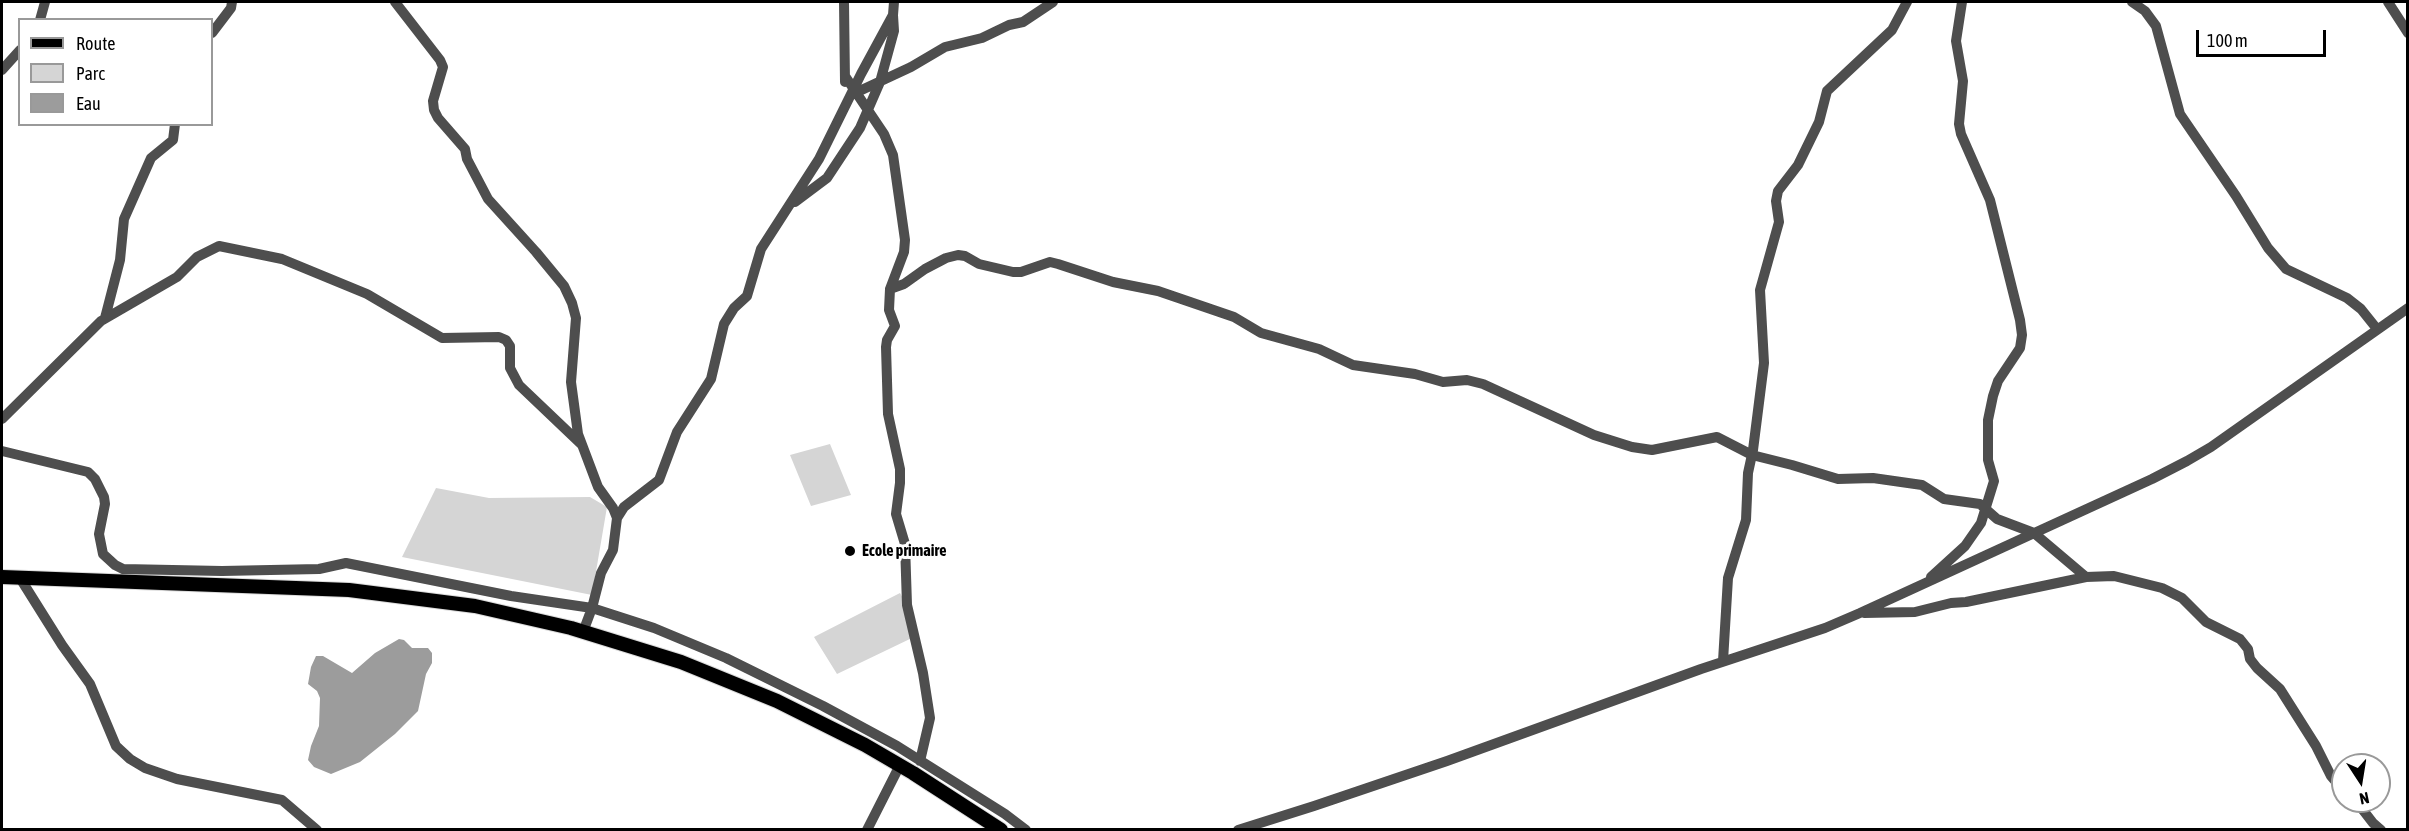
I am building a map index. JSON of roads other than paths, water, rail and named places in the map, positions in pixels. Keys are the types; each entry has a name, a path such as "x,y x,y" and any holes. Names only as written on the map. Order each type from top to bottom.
{"main road":[{"path":"2,578 349,590 475,606 583,632 681,662 777,701 900,765 1001,830"}],"street":[{"path":"41,18 45,2"},
{"path":"213,32 231,8 232,2"},
{"path":"395,2 443,67 433,101 438,118 465,149 467,159 488,199 564,286 572,303 576,318 571,382 578,434 597,488 613,508 617,518"},
{"path":"844,2 845,106"},
{"path":"791,205 827,178 860,128 880,82 894,32 894,2"},
{"path":"854,92 880,82 945,47 982,38 1023,22 1053,2"},
{"path":"1723,661 1728,578 1746,520 1748,473 1764,363 1760,290 1779,222 1776,201 1778,191 1798,165 1819,122 1827,91 1892,30 1907,2"},
{"path":"1925,583 1965,546 1981,523 1994,481 1988,460 1988,420 1993,396 1998,381 2020,348 2022,335 1990,200 1961,134 1959,124 1963,81 1956,40 1962,2"},
{"path":"2132,2 2145,11 2156,26 2180,114 2268,248 2286,269 2347,298 2361,309 2377,329"},
{"path":"2388,2 2408,33"},
{"path":"583,632 601,573 613,550 617,518 624,507 659,480 677,432 711,379 724,324 734,308 747,296 762,249 819,159 893,15"},
{"path":"2,70 18,52"},
{"path":"845,76 884,134 893,155 905,240 904,252 890,289 889,310 895,326 887,340 886,348 888,414 900,483 896,514 905,544 907,605 923,673 930,718 920,761"},
{"path":"105,318 120,260 124,219 151,158 173,140 175,126"},
{"path":"2,419 105,318 177,277 196,257 219,246 282,259 367,294 442,338 499,337 506,340 510,346 510,368 519,385 582,445"},
{"path":"890,289 904,284 946,258 958,255 965,256 979,264 1013,272 1021,272 1050,262 1113,282 1158,291 1234,317 1261,333 1318,349 1353,365 1415,374 1443,382 1467,380 1483,384 1594,435 1632,447 1652,450 1717,437 1752,455 1838,479 1873,478 1923,485 1944,499 1980,504 1997,519 2034,533 2085,577"},
{"path":"1238,830 1436,764 1723,661 1825,628 1860,613 2152,479 2211,447 2408,308"},
{"path":"2,452 88,472 95,479 104,497 105,504 99,534 103,554 123,569 222,571 319,569 346,563 511,596 592,608 654,627 726,658 823,706 920,761 1005,814 1026,830"},
{"path":"1860,613 1915,612 2085,577 2114,576 2162,588 2182,598 2206,622 2240,639 2248,649 2250,659 2257,668 2280,688 2316,746 2331,776"},
{"path":"20,578 62,645 90,684 116,746 130,759 145,768 177,779 282,801 317,830"},
{"path":"867,830 900,765"},
{"path":"2365,813 2381,830"}],"water":[{"path":"399,639 404,640 412,648 428,648 432,653 432,663 426,674 418,711 395,734 360,762 331,774 314,767 308,760 319,726 320,698 317,691 308,684 316,656 323,656 352,673 375,653"}],"place":[{"name":"Ecole primaire","path":"850,551"}]}
